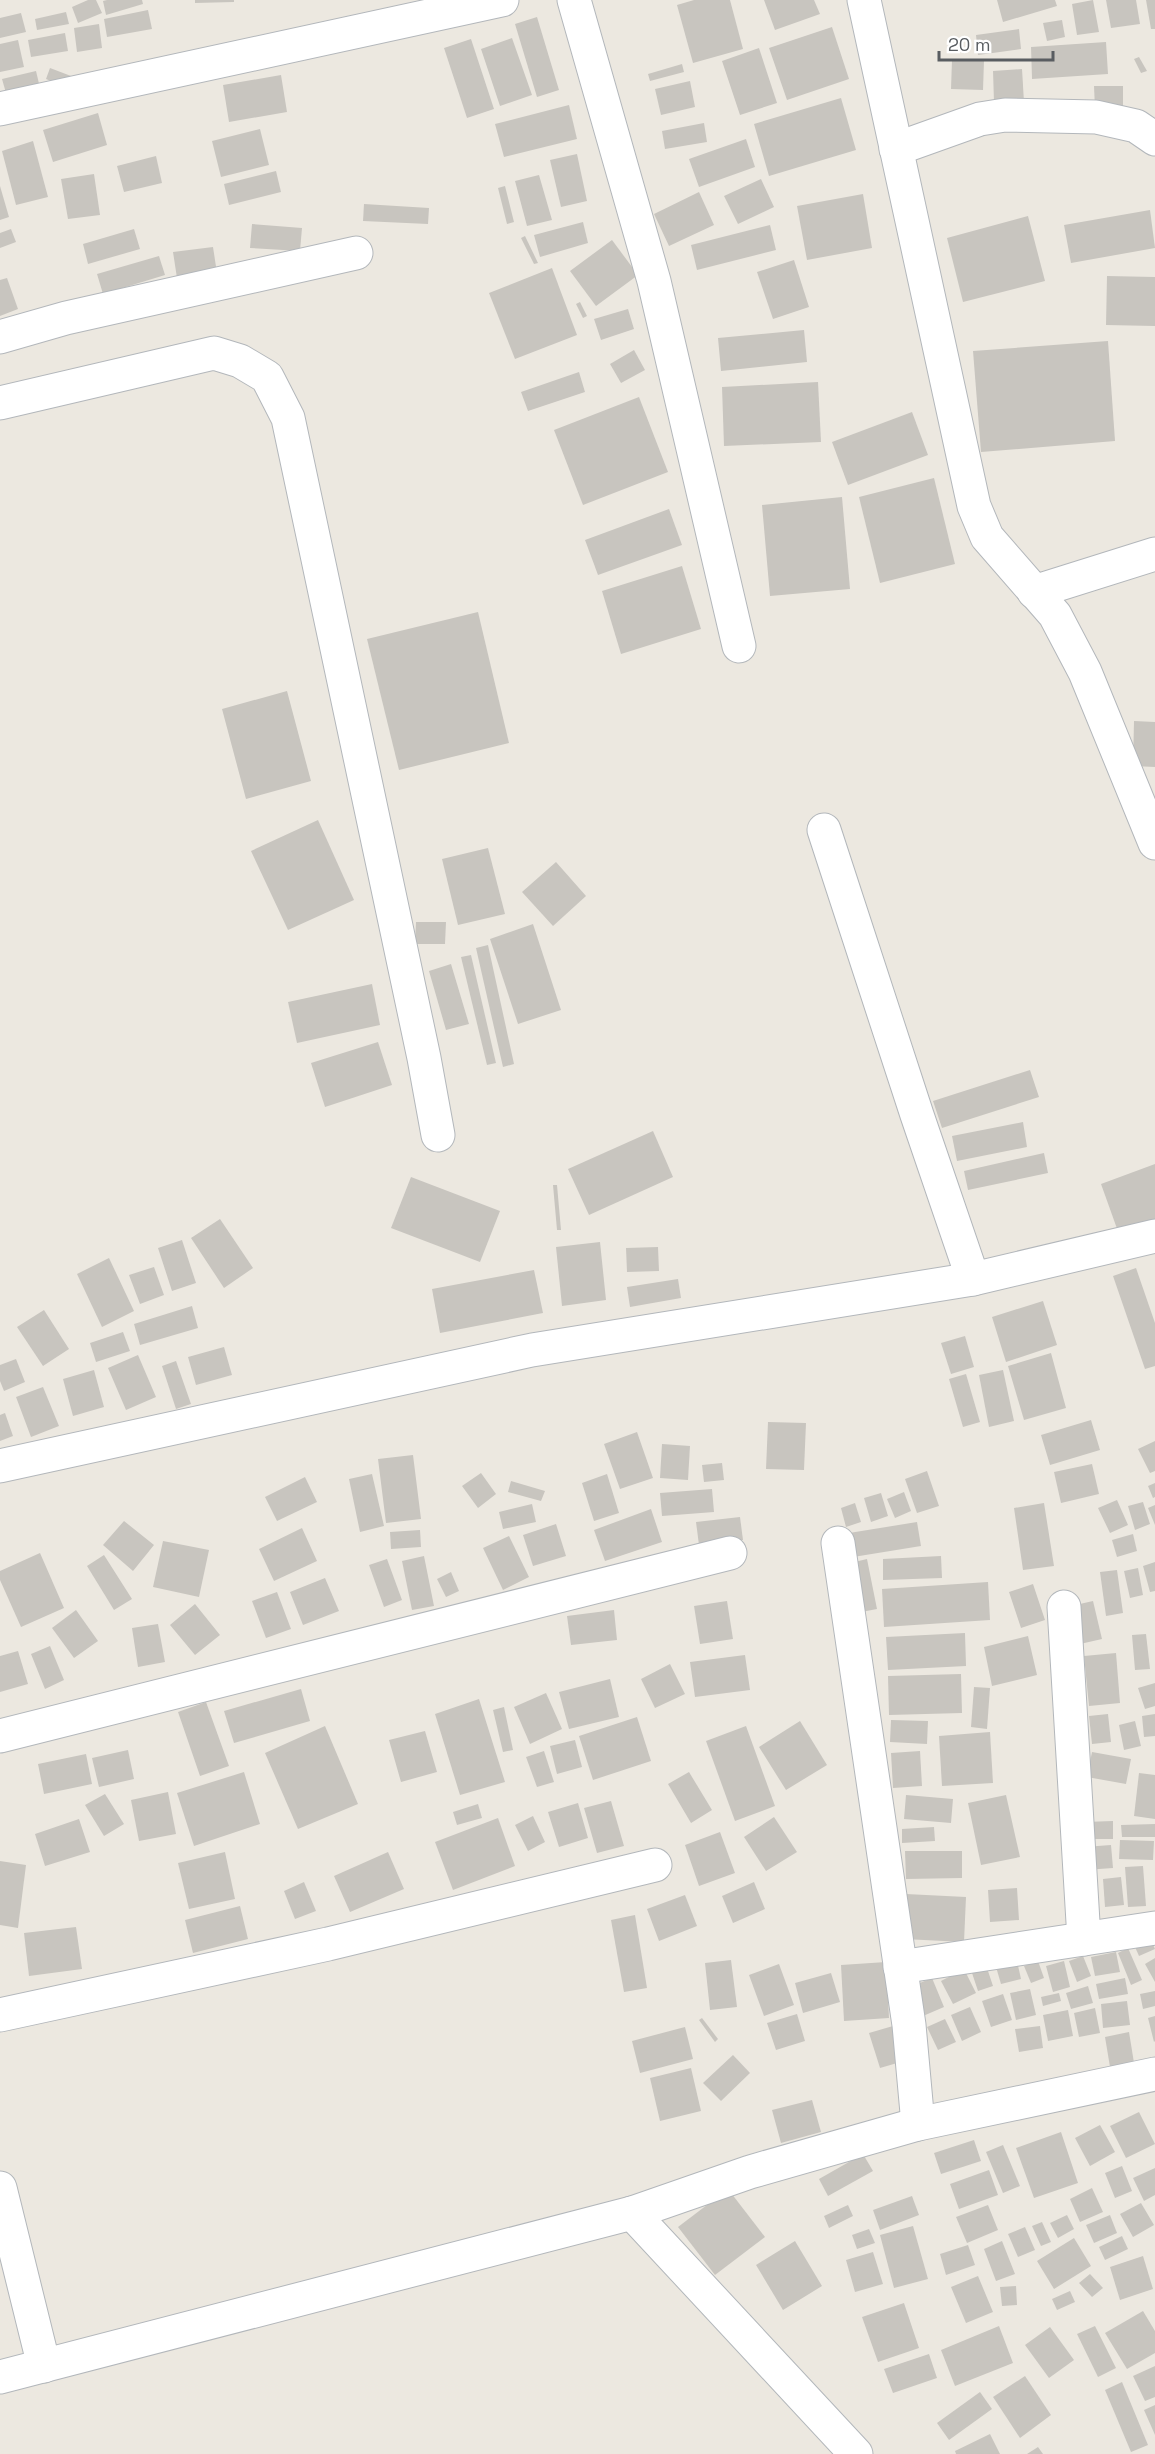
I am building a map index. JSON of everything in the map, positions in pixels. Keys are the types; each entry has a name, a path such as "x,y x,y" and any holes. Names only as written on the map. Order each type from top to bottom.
{"street":[{"path":"0,109 502,0"},
{"path":"574,0 654,281 739,646"},
{"path":"864,0 974,506 987,537 1054,615 1086,672 1155,843"},
{"path":"896,148 980,119 1005,115 1096,117 1136,126 1155,138"},
{"path":"0,337 66,318 356,253"},
{"path":"0,403 214,353 240,361 267,377 288,418 422,1046 438,1135"},
{"path":"1035,592 1155,554"},
{"path":"824,830 917,1115 974,1279"},
{"path":"0,1466 532,1350 974,1279 1155,1236"},
{"path":"838,1543 909,2025 918,2124"},
{"path":"0,1736 730,1553"},
{"path":"1064,1607 1084,1939"},
{"path":"0,2015 328,1944 655,1865"},
{"path":"900,1967 1155,1928"},
{"path":"0,2377 632,2213 750,2172 918,2124 1155,2074"},
{"path":"0,2188 44,2366"},
{"path":"632,2213 856,2454"}],"building":[{"path":"88,0 96,0 102,13 78,23 72,7"},
{"path":"142,0 143,4 106,15 103,1"},
{"path":"195,0 234,0 234,2 195,3"},
{"path":"694,0 730,0 743,49 693,63 677,5"},
{"path":"764,0 814,0 820,14 775,30"},
{"path":"997,0 1055,0 1057,6 1003,22"},
{"path":"1093,0 1099,32 1077,35 1072,4"},
{"path":"1106,0 1136,0 1140,24 1111,28"},
{"path":"1146,0 1155,0 1155,29 1151,29"},
{"path":"148,10 152,29 107,37 104,19"},
{"path":"66,12 69,24 37,30 35,19"},
{"path":"21,13 26,32 0,38 0,18"},
{"path":"537,17 559,90 537,97 515,24"},
{"path":"1062,20 1065,37 1047,41 1043,23"},
{"path":"99,24 102,48 77,52 74,28"},
{"path":"832,27 849,79 787,100 769,48"},
{"path":"1019,29 1021,49 978,55 976,35"},
{"path":"65,33 68,51 31,57 28,40"},
{"path":"512,38 532,95 500,106 481,49"},
{"path":"471,39 494,109 467,118 444,48"},
{"path":"18,40 24,67 0,72 0,44"},
{"path":"1106,42 1108,74 1032,79 1031,47"},
{"path":"759,48 777,103 740,115 722,61"},
{"path":"1139,57 1147,71 1141,73 1134,59"},
{"path":"952,60 984,61 983,90 951,89"},
{"path":"682,64 684,72 650,81 648,74"},
{"path":"50,68 71,76 66,87 46,79"},
{"path":"1022,69 1024,102 994,103 993,71"},
{"path":"36,71 41,92 8,100 2,79"},
{"path":"281,75 287,112 229,122 223,85"},
{"path":"690,81 695,107 661,115 655,89"},
{"path":"1094,86 1123,86 1123,108 1095,109"},
{"path":"841,98 856,150 769,176 754,124"},
{"path":"569,105 577,139 504,157 495,124"},
{"path":"98,113 107,145 53,162 43,130"},
{"path":"704,123 707,142 665,149 662,131"},
{"path":"260,129 269,165 221,177 212,141"},
{"path":"746,139 755,167 699,187 689,159"},
{"path":"33,141 48,197 16,205 2,151"},
{"path":"577,154 587,201 561,207 550,160"},
{"path":"156,156 162,183 124,192 117,166"},
{"path":"276,171 281,192 229,205 224,184"},
{"path":"94,174 100,215 68,219 61,179"},
{"path":"539,175 552,220 527,226 515,181"},
{"path":"761,179 774,207 738,224 724,196"},
{"path":"0,186 9,217 0,220"},
{"path":"505,186 514,222 507,224 498,188"},
{"path":"699,192 714,225 669,246 654,214"},
{"path":"863,194 872,248 807,260 797,206"},
{"path":"364,204 429,208 428,224 363,221"},
{"path":"1150,210 1155,248 1071,263 1064,225"},
{"path":"1028,216 1045,281 963,302 947,238"},
{"path":"583,222 588,243 540,257 534,235"},
{"path":"252,224 302,228 300,251 250,248"},
{"path":"770,225 776,250 697,270 691,245"},
{"path":"11,229 16,242 0,248 0,233"},
{"path":"134,229 140,249 88,264 83,244"},
{"path":"525,236 538,263 534,264 521,238"},
{"path":"612,240 638,275 596,306 570,271"},
{"path":"213,247 217,273 177,278 173,252"},
{"path":"159,256 165,275 103,294 97,274"},
{"path":"794,260 809,307 773,319 757,272"},
{"path":"552,268 577,335 515,359 489,293"},
{"path":"1107,276 1155,277 1155,326 1106,325"},
{"path":"7,278 18,309 0,316 0,280"},
{"path":"580,302 587,316 583,318 576,304"},
{"path":"628,309 634,329 601,340 594,319"},
{"path":"804,330 807,362 721,371 718,338"},
{"path":"1108,341 1115,441 981,452 973,351"},
{"path":"634,350 645,370 621,383 610,364"},
{"path":"579,372 585,392 528,411 521,392"},
{"path":"818,382 821,442 724,446 722,387"},
{"path":"639,397 668,472 583,505 554,430"},
{"path":"912,412 928,455 848,485 832,442"},
{"path":"934,478 955,564 880,583 859,497"},
{"path":"842,497 850,589 770,596 762,505"},
{"path":"669,509 682,545 598,575 585,540"},
{"path":"682,566 701,629 621,654 602,591"},
{"path":"478,612 509,743 399,770 367,639"},
{"path":"287,691 311,781 246,799 222,709"},
{"path":"1134,721 1155,722 1155,767 1133,766"},
{"path":"318,820 354,900 288,930 251,851"},
{"path":"488,848 505,914 458,925 442,859"},
{"path":"556,862 586,896 553,926 522,892"},
{"path":"416,922 446,922 445,944 415,944"},
{"path":"533,924 561,1010 518,1024 490,939"},
{"path":"488,945 514,1064 503,1067 476,948"},
{"path":"471,955 496,1063 487,1065 461,957"},
{"path":"451,964 469,1024 446,1030 429,971"},
{"path":"372,984 380,1025 297,1043 288,1002"},
{"path":"378,1042 392,1085 325,1107 311,1063"},
{"path":"1030,1070 1039,1097 942,1128 933,1101"},
{"path":"1023,1122 1027,1147 957,1161 952,1136"},
{"path":"653,1131 673,1177 589,1215 568,1169"},
{"path":"1044,1153 1048,1173 968,1190 964,1171"},
{"path":"1155,1164 1155,1224 1120,1237 1101,1184"},
{"path":"411,1177 500,1211 480,1262 391,1228"},
{"path":"553,1185 557,1185 561,1230 557,1230"},
{"path":"220,1219 253,1268 224,1288 191,1238"},
{"path":"182,1240 196,1283 172,1291 158,1248"},
{"path":"600,1242 606,1300 562,1306 556,1247"},
{"path":"658,1247 659,1271 627,1272 626,1248"},
{"path":"109,1258 134,1311 102,1327 77,1274"},
{"path":"154,1267 164,1295 140,1304 129,1275"},
{"path":"1136,1268 1155,1323 1155,1366 1145,1369 1113,1276"},
{"path":"534,1270 543,1313 440,1333 432,1289"},
{"path":"678,1279 681,1298 630,1307 627,1287"},
{"path":"1043,1301 1057,1345 1006,1362 992,1317"},
{"path":"192,1306 198,1328 140,1345 134,1324"},
{"path":"44,1310 69,1349 43,1366 17,1327"},
{"path":"123,1332 130,1351 96,1362 90,1343"},
{"path":"965,1336 974,1367 951,1374 941,1343"},
{"path":"224,1347 232,1375 196,1385 188,1357"},
{"path":"1051,1353 1066,1408 1024,1420 1008,1366"},
{"path":"138,1355 156,1397 126,1410 108,1368"},
{"path":"16,1359 25,1382 4,1391 0,1381 0,1365"},
{"path":"176,1361 191,1404 176,1409 162,1366"},
{"path":"94,1370 104,1407 73,1416 63,1379"},
{"path":"1003,1370 1014,1421 989,1427 979,1375"},
{"path":"966,1374 980,1422 963,1427 949,1379"},
{"path":"43,1387 59,1426 31,1437 16,1397"},
{"path":"5,1413 13,1436 0,1441 0,1415"},
{"path":"1091,1420 1100,1450 1050,1465 1041,1435"},
{"path":"768,1422 806,1423 804,1470 766,1469"},
{"path":"637,1432 653,1478 620,1489 604,1444"},
{"path":"1155,1441 1155,1471 1150,1473 1138,1449"},
{"path":"662,1444 690,1446 688,1480 660,1478"},
{"path":"413,1455 421,1519 386,1523 378,1459"},
{"path":"722,1463 724,1480 704,1482 702,1465"},
{"path":"1092,1464 1099,1494 1061,1503 1054,1472"},
{"path":"927,1471 939,1506 917,1513 905,1479"},
{"path":"481,1473 496,1494 478,1508 462,1486"},
{"path":"372,1474 384,1526 360,1532 349,1479"},
{"path":"607,1474 619,1513 594,1521 582,1483"},
{"path":"305,1477 317,1502 277,1521 265,1497"},
{"path":"511,1481 545,1491 541,1501 508,1492"},
{"path":"1155,1483 1155,1497 1153,1498 1148,1486"},
{"path":"712,1489 714,1512 662,1516 660,1493"},
{"path":"904,1492 911,1511 895,1518 887,1499"},
{"path":"881,1493 888,1516 871,1522 864,1498"},
{"path":"1117,1500 1128,1525 1110,1533 1098,1508"},
{"path":"1143,1502 1150,1524 1135,1530 1128,1506"},
{"path":"855,1503 861,1522 846,1527 841,1508"},
{"path":"1044,1503 1054,1566 1023,1570 1014,1508"},
{"path":"532,1504 536,1522 503,1529 499,1512"},
{"path":"1155,1505 1155,1525 1148,1508"},
{"path":"651,1509 662,1542 605,1561 594,1530"},
{"path":"740,1517 743,1540 699,1545 696,1522"},
{"path":"124,1521 154,1545 133,1571 103,1545"},
{"path":"917,1522 921,1546 847,1558 843,1534"},
{"path":"556,1524 566,1556 533,1566 523,1535"},
{"path":"302,1528 317,1561 274,1581 259,1549"},
{"path":"420,1530 421,1547 391,1549 390,1532"},
{"path":"1133,1534 1137,1551 1117,1557 1112,1540"},
{"path":"509,1536 529,1577 503,1590 483,1548"},
{"path":"163,1541 209,1550 199,1597 153,1587"},
{"path":"40,1553 64,1608 21,1627 0,1580 0,1571"},
{"path":"104,1555 132,1599 114,1610 87,1566"},
{"path":"424,1556 434,1606 412,1610 402,1561"},
{"path":"941,1556 942,1578 883,1580 883,1559"},
{"path":"387,1559 402,1600 384,1607 369,1565"},
{"path":"867,1559 877,1609 856,1613 846,1564"},
{"path":"1155,1562 1155,1591 1150,1592 1143,1566"},
{"path":"1138,1568 1143,1595 1130,1598 1124,1571"},
{"path":"1117,1570 1123,1613 1106,1616 1100,1572"},
{"path":"451,1572 459,1591 446,1597 437,1579"},
{"path":"325,1578 339,1611 303,1625 290,1592"},
{"path":"988,1582 990,1620 884,1627 882,1589"},
{"path":"1033,1584 1045,1620 1021,1628 1009,1592"},
{"path":"277,1592 291,1629 266,1638 252,1601"},
{"path":"727,1601 733,1639 700,1644 694,1606"},
{"path":"1093,1601 1102,1639 1080,1644 1071,1606"},
{"path":"195,1604 220,1635 195,1655 170,1625"},
{"path":"76,1610 98,1641 74,1658 52,1628"},
{"path":"614,1610 617,1640 571,1645 567,1616"},
{"path":"158,1624 165,1662 138,1667 132,1628"},
{"path":"965,1633 966,1666 888,1670 886,1637"},
{"path":"1146,1634 1150,1669 1135,1670 1132,1635"},
{"path":"1028,1636 1037,1675 992,1686 984,1647"},
{"path":"50,1646 64,1680 45,1689 31,1654"},
{"path":"18,1651 28,1684 0,1692 0,1656"},
{"path":"1116,1653 1120,1703 1089,1706 1084,1656"},
{"path":"745,1655 750,1690 695,1697 690,1662"},
{"path":"670,1664 685,1694 655,1708 641,1679"},
{"path":"961,1674 962,1713 889,1715 888,1676"},
{"path":"610,1679 619,1717 569,1729 559,1692"},
{"path":"1155,1683 1155,1706 1145,1709 1138,1688"},
{"path":"974,1687 990,1688 987,1729 971,1727"},
{"path":"301,1689 310,1721 234,1743 224,1711"},
{"path":"546,1693 562,1729 530,1744 514,1707"},
{"path":"479,1699 505,1782 460,1795 435,1714"},
{"path":"206,1702 229,1766 200,1776 178,1712"},
{"path":"504,1707 513,1750 503,1752 493,1710"},
{"path":"1108,1714 1111,1742 1092,1744 1089,1716"},
{"path":"1155,1714 1155,1736 1144,1737 1142,1716"},
{"path":"637,1717 651,1761 593,1780 579,1736"},
{"path":"891,1720 928,1721 927,1744 890,1742"},
{"path":"800,1721 827,1765 786,1790 759,1747"},
{"path":"1135,1721 1141,1746 1124,1750 1119,1725"},
{"path":"325,1726 358,1804 298,1829 265,1753"},
{"path":"746,1726 775,1806 735,1821 706,1741"},
{"path":"425,1731 437,1772 401,1782 389,1740"},
{"path":"990,1732 993,1783 942,1786 939,1736"},
{"path":"575,1740 582,1767 557,1774 550,1746"},
{"path":"128,1750 134,1779 99,1787 92,1758"},
{"path":"544,1751 554,1782 537,1787 526,1757"},
{"path":"920,1751 922,1786 893,1788 891,1753"},
{"path":"1092,1752 1131,1759 1126,1784 1087,1777"},
{"path":"86,1754 92,1784 44,1794 38,1764"},
{"path":"244,1772 260,1824 194,1846 177,1793"},
{"path":"689,1772 712,1810 691,1823 668,1784"},
{"path":"1139,1773 1155,1775 1155,1819 1134,1816"},
{"path":"168,1792 176,1834 139,1841 131,1800"},
{"path":"105,1794 124,1824 104,1836 85,1805"},
{"path":"906,1795 953,1799 951,1823 904,1819"},
{"path":"1006,1795 1020,1857 981,1865 968,1803"},
{"path":"611,1801 624,1846 597,1853 584,1808"},
{"path":"578,1803 588,1838 559,1847 548,1812"},
{"path":"478,1804 482,1818 457,1825 453,1812"},
{"path":"533,1816 545,1842 528,1851 515,1825"},
{"path":"774,1817 797,1852 766,1871 744,1837"},
{"path":"498,1818 515,1866 453,1890 435,1842"},
{"path":"79,1819 90,1852 45,1866 35,1834"},
{"path":"1113,1821 1113,1839 1086,1839 1085,1822"},
{"path":"1155,1824 1155,1837 1122,1837 1121,1825"},
{"path":"934,1827 935,1841 902,1843 902,1829"},
{"path":"720,1832 735,1873 699,1886 685,1845"},
{"path":"1120,1840 1154,1841 1153,1860 1119,1859"},
{"path":"1111,1845 1113,1868 1085,1870 1084,1847"},
{"path":"905,1851 962,1851 962,1878 906,1879"},
{"path":"225,1852 235,1899 189,1909 178,1863"},
{"path":"388,1852 404,1889 350,1912 334,1876"},
{"path":"0,1861 26,1865 18,1928 0,1925"},
{"path":"1143,1866 1146,1906 1128,1907 1125,1867"},
{"path":"1121,1877 1124,1905 1105,1907 1103,1879"},
{"path":"304,1882 316,1911 295,1919 284,1891"},
{"path":"754,1882 765,1909 733,1923 722,1896"},
{"path":"1017,1888 1019,1920 990,1922 988,1890"},
{"path":"906,1894 966,1897 964,1942 904,1939"},
{"path":"685,1895 697,1926 659,1941 647,1909"},
{"path":"240,1906 248,1939 193,1953 185,1920"},
{"path":"635,1915 647,1988 624,1992 611,1920"},
{"path":"76,1927 82,1969 29,1976 24,1933"},
{"path":"1151,1940 1155,1949 1139,1956 1135,1947"},
{"path":"1128,1948 1142,1980 1131,1985 1118,1953"},
{"path":"1116,1952 1120,1972 1095,1976 1091,1957"},
{"path":"1083,1956 1091,1976 1077,1982 1069,1961"},
{"path":"1155,1958 1155,1982 1145,1964"},
{"path":"731,1960 737,2007 710,2010 705,1963"},
{"path":"1017,1961 1021,1979 1001,1984 996,1967"},
{"path":"1038,1961 1044,1978 1031,1983 1024,1966"},
{"path":"1064,1961 1070,1987 1053,1992 1046,1966"},
{"path":"886,1962 889,2018 844,2021 841,1965"},
{"path":"779,1964 794,2005 764,2016 749,1975"},
{"path":"986,1965 993,1986 978,1991 971,1970"},
{"path":"964,1969 976,1993 953,2004 941,1981"},
{"path":"831,1973 840,2002 803,2013 795,1983"},
{"path":"932,1978 944,2007 923,2016 910,1987"},
{"path":"1125,1978 1128,1994 1099,1999 1096,1984"},
{"path":"1088,1986 1093,2003 1071,2009 1066,1993"},
{"path":"1030,1989 1036,2015 1016,2020 1010,1993"},
{"path":"1155,1991 1155,2006 1143,2009 1140,1994"},
{"path":"1059,1993 1061,2001 1043,2006 1041,1997"},
{"path":"1003,1994 1012,2020 991,2027 982,2001"},
{"path":"1127,2001 1130,2025 1103,2028 1101,2004"},
{"path":"970,2007 981,2032 962,2041 951,2015"},
{"path":"1095,2008 1100,2033 1079,2037 1074,2013"},
{"path":"1068,2010 1073,2036 1048,2041 1043,2015"},
{"path":"797,2014 805,2041 776,2050 767,2023"},
{"path":"1155,2016 1155,2041 1154,2042 1148,2018"},
{"path":"702,2018 718,2039 715,2042 699,2020"},
{"path":"945,2019 956,2042 938,2050 927,2027"},
{"path":"893,2026 904,2061 880,2068 869,2033"},
{"path":"1040,2026 1043,2048 1019,2052 1015,2029"},
{"path":"685,2027 693,2059 640,2073 632,2041"},
{"path":"1129,2032 1135,2069 1111,2073 1105,2037"},
{"path":"733,2055 750,2073 721,2101 703,2083"},
{"path":"691,2068 701,2111 660,2121 650,2078"},
{"path":"812,2100 821,2132 781,2143 772,2110"},
{"path":"1139,2112 1155,2144 1126,2158 1110,2126"},
{"path":"1100,2125 1115,2152 1090,2166 1075,2138"},
{"path":"1061,2132 1078,2183 1034,2198 1016,2148"},
{"path":"974,2140 981,2161 941,2174 934,2153"},
{"path":"1003,2145 1020,2186 1003,2193 986,2152"},
{"path":"863,2154 873,2171 828,2196 819,2179"},
{"path":"1122,2166 1132,2191 1115,2198 1105,2173"},
{"path":"1155,2168 1155,2195 1144,2201 1133,2178"},
{"path":"989,2170 998,2195 959,2209 950,2184"},
{"path":"1092,2188 1103,2212 1080,2222 1070,2199"},
{"path":"728,2189 765,2237 715,2275 678,2227"},
{"path":"912,2196 919,2215 880,2230 873,2210"},
{"path":"1141,2203 1154,2225 1133,2237 1120,2214"},
{"path":"848,2205 853,2216 829,2228 824,2216"},
{"path":"988,2205 998,2230 967,2243 956,2217"},
{"path":"1067,2215 1074,2229 1058,2238 1050,2223"},
{"path":"1110,2215 1117,2233 1094,2243 1086,2225"},
{"path":"1042,2222 1051,2242 1041,2246 1032,2226"},
{"path":"913,2226 928,2279 894,2288 880,2235"},
{"path":"1025,2227 1035,2250 1018,2257 1008,2234"},
{"path":"869,2229 875,2243 857,2249 852,2235"},
{"path":"1122,2236 1128,2249 1105,2260 1099,2247"},
{"path":"1074,2238 1091,2266 1054,2289 1037,2261"},
{"path":"795,2241 822,2286 783,2310 756,2265"},
{"path":"1002,2241 1015,2274 996,2281 984,2249"},
{"path":"968,2245 975,2265 946,2275 940,2254"},
{"path":"873,2252 883,2284 855,2292 846,2260"},
{"path":"1143,2256 1153,2289 1120,2300 1110,2267"},
{"path":"1090,2274 1103,2288 1092,2297 1079,2283"},
{"path":"978,2276 993,2312 966,2323 951,2287"},
{"path":"1016,2286 1017,2305 1002,2306 1000,2287"},
{"path":"1070,2291 1075,2302 1057,2310 1052,2299"},
{"path":"904,2303 919,2348 878,2362 862,2317"},
{"path":"1143,2311 1155,2331 1155,2353 1127,2369 1105,2333"},
{"path":"999,2326 1013,2363 955,2386 941,2350"},
{"path":"1095,2326 1116,2368 1098,2377 1077,2334"},
{"path":"1050,2327 1074,2360 1049,2378 1025,2345"},
{"path":"929,2354 937,2378 893,2393 884,2369"},
{"path":"1155,2366 1155,2397 1145,2401 1133,2376"},
{"path":"1025,2376 1051,2415 1020,2438 993,2397"},
{"path":"1122,2382 1148,2445 1131,2452 1105,2390"},
{"path":"980,2392 992,2409 949,2440 937,2423"},
{"path":"1155,2405 1155,2435 1144,2410"},
{"path":"990,2434 1000,2454 956,2454 955,2451"},
{"path":"1038,2447 1043,2454 1027,2454"}]}
